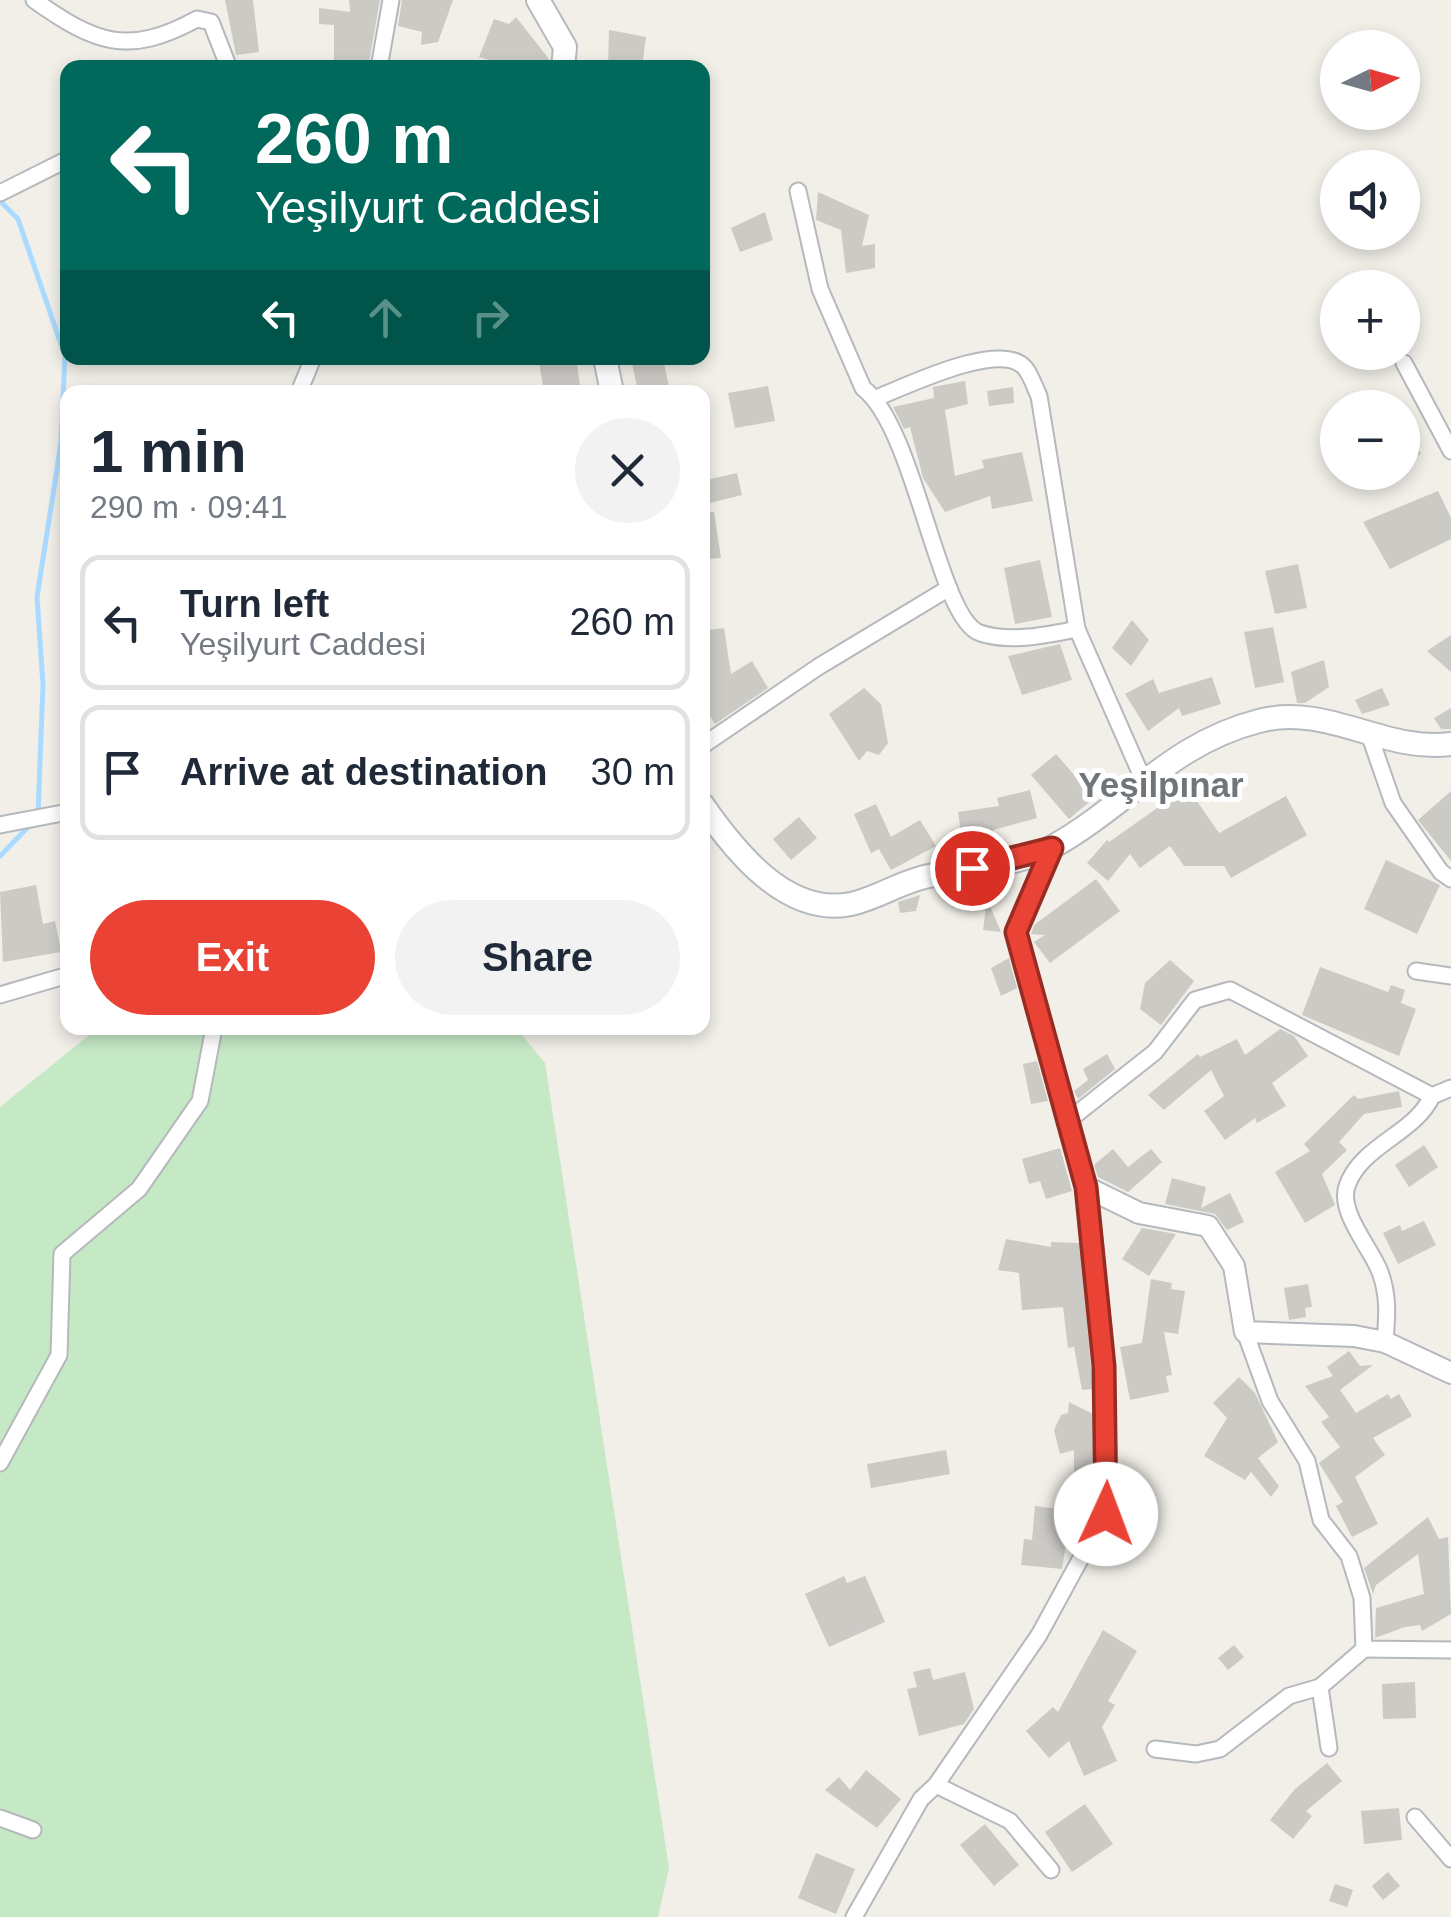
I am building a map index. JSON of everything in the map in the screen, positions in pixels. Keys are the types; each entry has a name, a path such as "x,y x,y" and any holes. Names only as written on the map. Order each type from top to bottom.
{"main road":[{"path":"538,0 565,46 564,60"},
{"path":"710,815 744,861 770,881 822,903 865,900 917,878 1052,848 1190,748 1257,721 1305,716 1410,744 1451,744"}],"street":[{"path":"34,0 73,28 114,44 162,38 197,19 210,22 225,60"},
{"path":"381,60 391,0"},
{"path":"0,192 60,164"},
{"path":"798,192 820,289 863,388 876,398 896,430 949,588 978,633 1023,639 1077,629"},
{"path":"876,398 973,361 1011,359 1025,367 1039,396 1077,629 1142,780"},
{"path":"1408,370 1451,450"},
{"path":"710,741 818,667 949,588"},
{"path":"1368,730 1394,803 1441,872 1451,879"},
{"path":"2,819 60,813"},
{"path":"854,1917 920,1800 936,1785 1039,1635 1106,1514 1104,1366 1086,1187 1065,1123 1045,1027 1016,932 1052,848"},
{"path":"1416,971 1451,976"},
{"path":"0,995 60,978"},
{"path":"1065,1123 1155,1052 1195,1000 1230,990 1432,1096"},
{"path":"0,1463 59,1355 62,1254 139,1189 200,1101 213,1035"},
{"path":"1385,1342 1388,1304 1380,1273 1344,1201 1347,1184 1367,1157 1426,1112 1432,1096 1451,1088"},
{"path":"1086,1187 1139,1213 1208,1226 1234,1266 1245,1332 1270,1401 1307,1461 1321,1520 1349,1556 1362,1598 1364,1649"},
{"path":"1245,1332 1354,1336 1385,1342 1451,1372"},
{"path":"1155,1749 1196,1754 1220,1750 1289,1696 1320,1688 1364,1649 1451,1650"},
{"path":"1320,1688 1329,1748"},
{"path":"936,1785 1010,1821 1051,1870"},
{"path":"1416,1817 1451,1860"},
{"path":"0,1818 33,1830"}],"green space":[{"path":"89,1035 522,1035 545,1063 669,1868 658,1917 0,1917 0,1107"}],"building":[{"path":"225,0 253,0 259,52 236,55"},
{"path":"349,0 380,0 369,60 334,60 334,25 319,24 319,8 350,12"},
{"path":"402,0 453,0 438,42 421,45 422,32 398,26"},
{"path":"516,17 548,60 479,57 494,19 509,24"},
{"path":"609,30 646,37 643,60 608,60"},
{"path":"818,192 869,215 862,246 875,244 875,268 846,273 841,230 816,220"},
{"path":"765,212 773,240 740,252 731,228"},
{"path":"540,365 577,365 580,385 543,385"},
{"path":"632,365 664,365 669,385 637,385"},
{"path":"965,381 968,404 945,410 955,476 984,468 982,460 1022,452 1033,501 992,509 990,496 945,512 923,478 910,427 904,429 893,407 934,398 933,387"},
{"path":"768,386 775,421 735,428 728,393"},
{"path":"1013,387 1014,403 989,406 987,391"},
{"path":"737,473 742,495 710,503 710,479"},
{"path":"1438,491 1451,518 1451,539 1390,569 1363,522"},
{"path":"710,512 714,512 721,558 710,559"},
{"path":"1040,560 1052,617 1015,624 1004,568"},
{"path":"1298,564 1307,608 1275,614 1265,571"},
{"path":"1132,620 1149,640 1131,666 1112,648"},
{"path":"1273,627 1284,682 1255,688 1244,632"},
{"path":"724,628 731,674 752,661 768,688 715,724 710,716 710,630"},
{"path":"1451,635 1451,672 1427,651"},
{"path":"1060,644 1072,680 1022,695 1008,656"},
{"path":"1324,660 1329,687 1305,703 1297,703 1291,672"},
{"path":"1212,677 1221,704 1182,716 1179,708 1148,731 1125,694 1153,679 1159,693"},
{"path":"864,688 881,704 888,743 879,755 867,751 859,761 829,714"},
{"path":"1382,688 1390,705 1362,714 1355,700"},
{"path":"1451,708 1451,729 1441,729 1434,718"},
{"path":"1056,754 1094,798 1069,819 1031,775"},
{"path":"1187,787 1219,833 1286,796 1307,835 1231,878 1224,866 1184,866 1170,846 1140,868 1130,854 1108,881 1087,863 1107,840"},
{"path":"1030,790 1037,818 993,830 996,849 964,853 958,812 999,806 997,798"},
{"path":"1451,791 1451,861 1418,820"},
{"path":"876,804 891,837 920,820 936,846 891,870 879,849 871,853 854,814"},
{"path":"799,817 817,838 791,860 773,839"},
{"path":"1386,860 1440,885 1417,934 1364,909"},
{"path":"1096,879 1120,911 1050,963 1034,942 1045,935 1031,934 1034,925"},
{"path":"36,885 43,924 55,921 60,952 3,962 0,892"},
{"path":"920,895 916,911 900,913 898,902"},
{"path":"987,899 1001,932 983,930"},
{"path":"1009,958 1017,988 1001,996 991,968"},
{"path":"1170,960 1194,981 1161,1025 1140,1009 1145,983"},
{"path":"1320,967 1388,992 1391,985 1405,990 1401,1003 1416,1009 1399,1056 1302,1015"},
{"path":"1280,1029 1294,1036 1308,1056 1272,1083 1286,1106 1257,1123 1255,1118 1225,1140 1204,1111 1224,1096 1211,1070 1164,1110 1148,1095 1198,1054 1200,1057 1237,1039 1245,1055"},
{"path":"1107,1054 1115,1069 1078,1099 1074,1091 1088,1080 1083,1069"},
{"path":"1037,1061 1048,1101 1031,1104 1023,1064"},
{"path":"1399,1091 1402,1107 1364,1114 1339,1142 1347,1150 1322,1174 1335,1205 1305,1223 1275,1172 1310,1151 1304,1144 1354,1095 1358,1099"},
{"path":"1424,1145 1438,1167 1409,1187 1395,1165"},
{"path":"1060,1148 1072,1191 1046,1199 1040,1181 1029,1184 1022,1159"},
{"path":"1113,1149 1128,1167 1151,1149 1162,1162 1128,1192 1098,1177 1094,1165"},
{"path":"1172,1178 1206,1187 1201,1208 1230,1193 1244,1222 1227,1230 1215,1214 1165,1204"},
{"path":"1424,1221 1436,1245 1398,1264 1383,1233 1400,1225 1402,1231"},
{"path":"1142,1228 1176,1234 1149,1276 1122,1259"},
{"path":"1006,1239 1051,1247 1051,1242 1080,1243 1093,1389 1082,1390 1074,1347 1068,1348 1063,1307 1022,1310 1019,1273 998,1270"},
{"path":"1151,1279 1172,1283 1171,1289 1185,1291 1178,1334 1164,1332 1172,1375 1166,1376 1169,1392 1130,1400 1120,1347 1142,1343"},
{"path":"1308,1284 1312,1307 1305,1308 1306,1317 1289,1320 1284,1288"},
{"path":"1349,1351 1360,1366 1373,1365 1340,1390 1356,1413 1388,1394 1391,1399 1399,1394 1412,1416 1373,1438 1385,1455 1355,1477 1378,1524 1352,1537 1336,1506 1343,1502 1319,1463 1340,1447 1321,1422 1329,1417 1305,1386 1333,1376 1327,1367"},
{"path":"1239,1377 1255,1393 1278,1442 1258,1458 1279,1486 1271,1497 1251,1472 1245,1480 1204,1456 1227,1418 1213,1403"},
{"path":"1069,1402 1093,1414 1094,1511 1090,1518 1070,1518 1062,1569 1021,1565 1024,1539 1032,1540 1035,1506 1065,1510 1065,1487 1074,1487 1074,1450 1060,1454 1054,1430 1061,1415 1068,1413"},
{"path":"946,1450 950,1474 871,1488 867,1464"},
{"path":"1428,1517 1439,1539 1448,1537 1451,1614 1422,1631 1420,1625 1405,1627 1375,1638 1376,1608 1424,1594 1418,1554 1376,1585 1373,1594 1364,1568"},
{"path":"844,1576 847,1583 865,1576 885,1622 829,1647 805,1594"},
{"path":"1103,1630 1137,1651 1108,1701 1115,1705 1102,1727 1117,1761 1084,1776 1069,1741 1049,1758 1026,1731 1053,1707 1058,1712"},
{"path":"1234,1645 1244,1657 1228,1670 1218,1658"},
{"path":"930,1668 933,1680 965,1672 974,1709 964,1724 919,1736 907,1689 917,1687 913,1672"},
{"path":"1415,1682 1416,1718 1383,1719 1382,1684"},
{"path":"1327,1763 1342,1781 1306,1811 1312,1816 1293,1839 1270,1820 1295,1789"},
{"path":"866,1770 901,1799 877,1828 825,1790 839,1777 850,1790"},
{"path":"1085,1804 1113,1844 1072,1872 1045,1832"},
{"path":"1399,1808 1402,1840 1364,1844 1361,1811"},
{"path":"985,1824 1019,1865 994,1886 960,1845"},
{"path":"816,1853 855,1869 836,1914 798,1898"},
{"path":"1388,1872 1400,1886 1383,1900 1372,1886"},
{"path":"1335,1884 1353,1890 1347,1907 1329,1901"}],"waterway":[{"path":"0,201 18,219 60,341"},
{"path":"64,385 65,365"},
{"path":"38,814 43,685 37,597 60,449"},
{"path":"0,856 33,822"}],"district":[{"name":"Yeşilpınar","path":"1161,785"}],"route":[{"path":"972,868 1052,848 1039,886 1016,932 1045,1027 1065,1123 1086,1187 1104,1366 1106,1514"}]}
